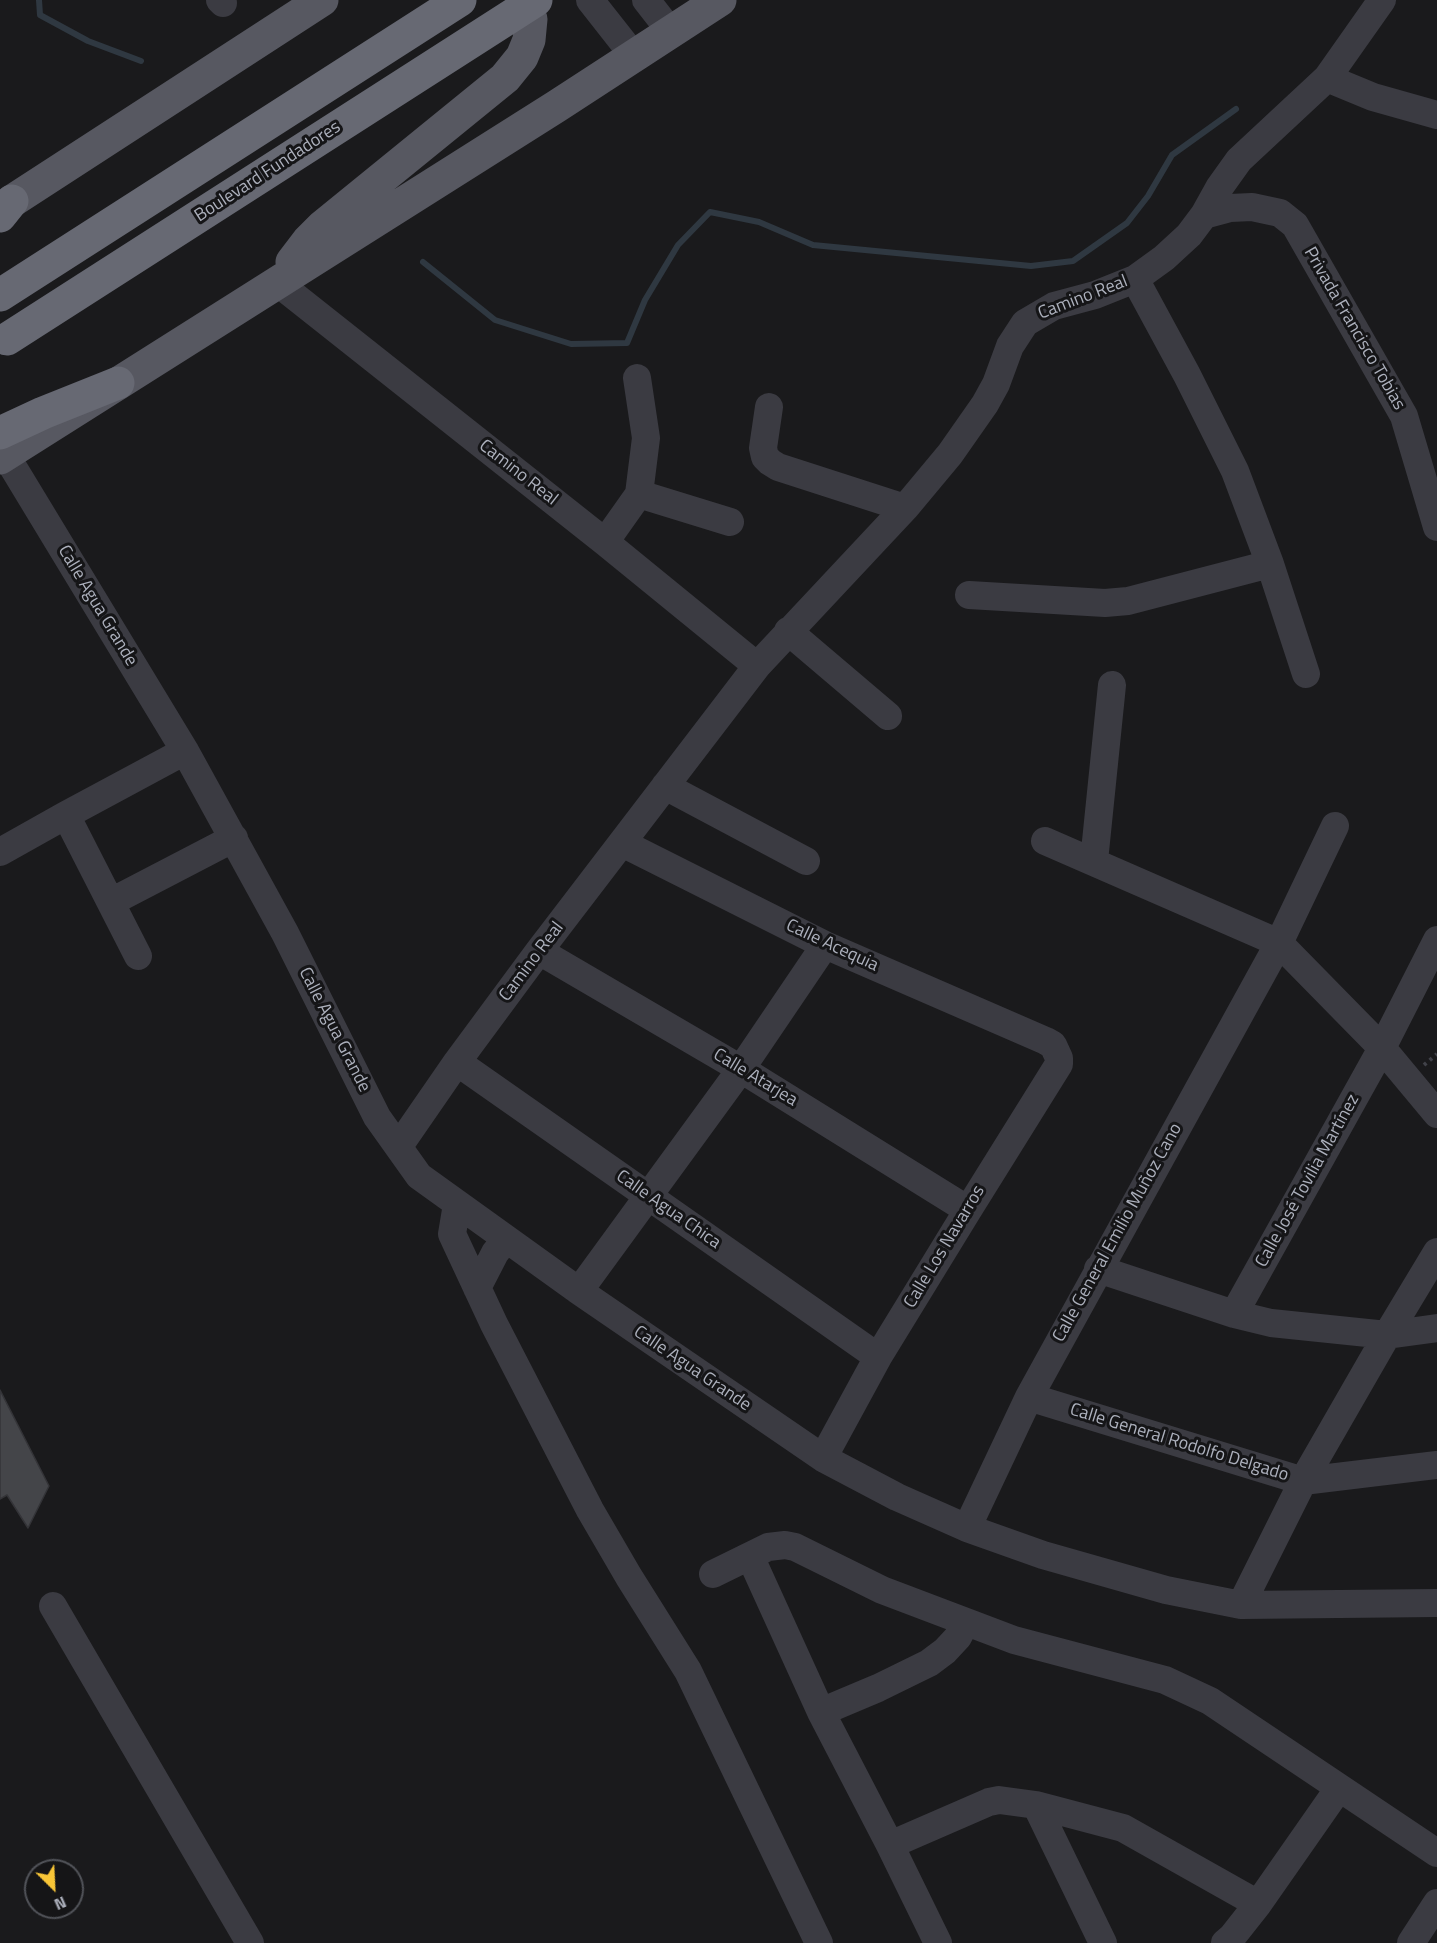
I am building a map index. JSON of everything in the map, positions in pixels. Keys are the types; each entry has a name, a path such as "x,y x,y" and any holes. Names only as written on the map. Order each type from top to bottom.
{"highway":[{"path":"0,295 460,0"},
{"name":"Boulevard Fundadores","path":"3,341 536,0"},
{"path":"2,448 43,413 118,383"}],"main road":[{"path":"4,209 321,0"},
{"path":"278,283 295,257 315,234 505,78 522,57 529,40 531,19 522,0"},
{"path":"118,383 720,0"}],"street":[{"path":"590,0 634,56"},
{"path":"646,0 671,32"},
{"name":"Camino Real","path":"399,1146 539,951 757,666 905,508 950,454 985,404 996,384 1010,346 1025,323 1054,306 1095,295 1135,279 1164,258 1189,235 1239,160 1327,78 1382,0"},
{"path":"1327,78 1372,97 1437,115"},
{"name":"Privada Francisco Tobias","path":"1204,215 1230,208 1260,208 1280,213 1295,225 1404,416 1437,527"},
{"path":"1135,279 1235,471 1270,564 1306,674"},
{"name":"Camino Real","path":"278,283 605,542 757,666"},
{"path":"605,542 639,494 646,438 637,378"},
{"path":"769,406 763,448 765,457 770,462 905,508"},
{"name":"Calle Agua Grande","path":"2,448 185,751 285,933 377,1117 419,1176 579,1291 823,1458 897,1497 966,1528 1043,1555 1166,1590 1241,1605 1437,1603"},
{"path":"639,494 730,522"},
{"path":"969,596 1105,603 1128,601 1270,564"},
{"path":"788,631 888,716"},
{"path":"1094,861 1112,685"},
{"path":"0,852 185,751"},
{"path":"665,786 806,861"},
{"path":"66,815 138,956"},
{"name":"Calle General Emilio Muñoz Cano","path":"966,1528 1029,1397 1279,943 1335,826"},
{"path":"111,902 234,838"},
{"path":"1045,841 1279,943 1382,1048 1437,1114"},
{"name":"Calle Acequia","path":"622,843 825,945 1046,1041"},
{"name":"Calle José Tovilia Martínez","path":"1234,1314 1382,1048 1437,940"},
{"path":"579,1291 741,1069 825,945"},
{"name":"Calle Atarjea","path":"539,951 741,1069 968,1210"},
{"name":"Calle Los Navarros","path":"823,1458 878,1357 1059,1064 1057,1051 1046,1041"},
{"name":"Calle Agua Chica","path":"458,1062 878,1357"},
{"path":"457,1204 452,1234 477,1288 590,1510 688,1671 819,1943"},
{"path":"477,1288 495,1253 506,1239"},
{"path":"1241,1605 1303,1481 1437,1252"},
{"path":"1098,1269 1234,1314 1281,1324 1387,1335 1437,1328"},
{"name":"Calle General Rodolfo Delgado","path":"1029,1397 1303,1481 1437,1465"},
{"path":"712,1574 776,1545 795,1547 882,1590 1014,1640 1165,1680 1210,1701 1437,1853"},
{"path":"750,1556 821,1712 938,1943"},
{"path":"53,1606 250,1943"},
{"path":"821,1712 929,1663 958,1637 966,1622"},
{"path":"1225,1943 1258,1904 1340,1788"},
{"path":"890,1845 989,1802 999,1800 1036,1805 1123,1828 1258,1904"},
{"path":"1036,1805 1103,1943"},
{"path":"1411,1943 1437,1903"}],"building":[{"path":"0,1390 49,1486 28,1528 7,1495 0,1499"}],"waterway":[{"path":"39,0 40,15 88,41 141,61"},
{"path":"423,262 495,320 571,344 627,343 645,300 678,245 710,212 759,222 813,245 1031,266 1073,261 1127,223 1148,196 1172,155 1236,109"}]}
